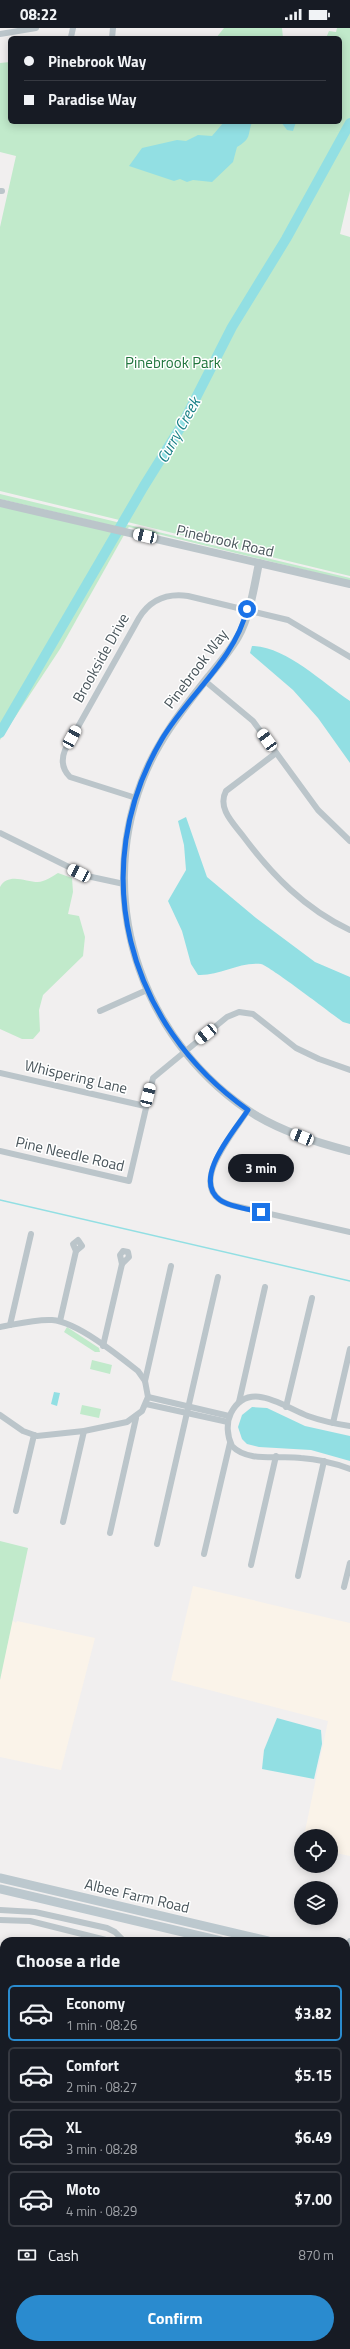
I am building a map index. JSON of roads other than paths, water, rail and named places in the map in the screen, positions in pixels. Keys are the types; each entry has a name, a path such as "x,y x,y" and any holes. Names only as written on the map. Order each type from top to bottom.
{"main road":[{"name":"Albee Farm Road","path":"0,1878 251,1937"},
{"name":"Albee Farm Road","path":"0,1889 206,1937"},
{"path":"194,1934 196,1924"}],"street":[{"path":"0,34 36,28"},
{"name":"Pinebrook Road","path":"0,503 350,584"},
{"name":"Pinebrook Way","path":"259,563 247,609 237,639 162,739 147,768 136,798 127,837 124,884 126,920 131,945 147,990 164,1023 184,1052 214,1084 248,1110 290,1132 350,1151"},
{"name":"Brookside Drive","path":"136,798 70,777 64,769 62,759 65,750 139,618 157,600 174,595 188,596 247,609"},
{"path":"247,609 293,622 350,657"},
{"path":"206,681 247,715 318,810 350,841"},
{"path":"276,752 226,791 222,800 225,811 261,860 290,890 328,919 350,930"},
{"path":"0,833 87,876 124,884"},
{"path":"100,1011 147,990"},
{"name":"Pine Needle Road","path":"0,1151 129,1181 145,1106 153,1078 227,1017 235,1013 246,1012 256,1015 296,1048 319,1060 350,1070"},
{"name":"Whispering Lane","path":"0,1073 145,1106"},
{"path":"248,1110 211,1169 210,1184 218,1199 231,1204 350,1232"},
{"path":"10,1325 31,1234"},
{"path":"60,1321 76,1251"},
{"path":"103,1346 122,1264"},
{"path":"110,1533 136,1418 146,1404 148,1397 145,1381 171,1266"},
{"path":"157,1544 218,1277"},
{"path":"204,1554 230,1443 229,1419 239,1402 265,1287"},
{"path":"286,1407 312,1298"},
{"path":"0,1327 42,1320 60,1321 76,1327 103,1346 134,1368 145,1381"},
{"path":"333,1423 350,1349"},
{"path":"239,1402 251,1396 260,1396 286,1407 333,1423 350,1426"},
{"path":"148,1397 188,1410"},
{"path":"146,1404 188,1410 229,1419"},
{"path":"0,1415 34,1436 84,1431 120,1424 136,1418"},
{"path":"63,1522 84,1431"},
{"path":"16,1511 34,1436"},
{"path":"230,1443 237,1450 247,1455 276,1456 324,1461 350,1469"},
{"path":"251,1565 276,1456"},
{"path":"298,1576 324,1461"},
{"path":"344,1587 350,1563"},
{"path":"0,1910 35,1912 107,1928 115,1932 120,1937"},
{"path":"0,1920 30,1921 94,1937"}],"water":[{"path":"222,124 251,124 247,139 237,147 233,162 212,182 193,180 187,182 180,179 174,181 129,166 142,148 177,140 186,141 198,135 212,136"},
{"path":"282,124 295,124 293,131 287,130"},
{"path":"252,646 278,652 291,659 350,701 350,763 318,718 293,690 250,653"},
{"path":"186,817 207,877 256,918 315,962 350,977 350,1024 343,1022 266,966 261,964 245,965 206,975 198,975 191,964 182,931 168,901 186,870 184,845 178,821"},
{"path":"54,1392 60,1393 57,1406 51,1404"},
{"path":"252,1407 267,1408 305,1426 350,1436 350,1461 311,1450 259,1447 247,1444 242,1439 238,1427 242,1415"},
{"path":"277,1718 321,1730 322,1744 314,1779 262,1769 264,1750"}],"waterway":[{"name":"Curry Creek","path":"0,733 144,486 182,425 232,327 286,239 350,123"},
{"path":"0,1200 350,1281"}],"park label":[{"name":"Pinebrook Park","path":"173,363"}]}
